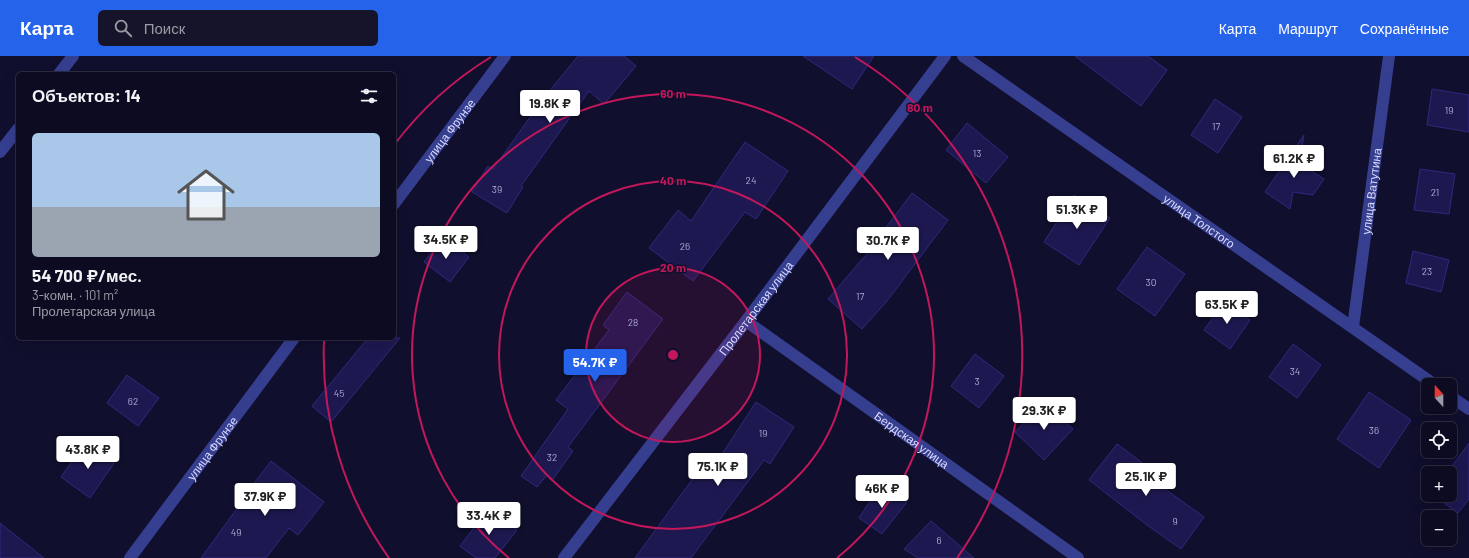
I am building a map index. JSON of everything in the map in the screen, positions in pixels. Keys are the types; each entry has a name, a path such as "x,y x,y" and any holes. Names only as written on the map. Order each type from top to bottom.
{"street":[{"path":"61,72 73,56"},
{"name":"улица Фрунзе","path":"396,201 505,56"},
{"name":"Пролетарская улица","path":"564,558 746,321 945,56"},
{"name":"улица Толстого","path":"964,56 1425,378"},
{"name":"улица Ватутина","path":"1352,327 1389,56"},
{"path":"0,152 16,132"},
{"name":"Бердская улица","path":"746,321 1078,558"},
{"name":"улица Фрунзе","path":"130,558 293,340"},
{"path":"1457,401 1469,409"}],"building":[{"path":"578,56 624,56 636,66 604,104 589,91 521,186 523,187 507,213 472,192 488,166 493,169 546,95"},
{"path":"803,56 874,56 852,89"},
{"path":"1075,56 1148,56 1167,70 1141,106"},
{"path":"1432,89 1469,95 1469,132 1427,125"},
{"path":"1215,99 1242,117 1218,153 1191,135"},
{"path":"967,123 1008,157 986,183 946,150"},
{"path":"1304,135 1299,163 1324,179 1313,195 1293,192 1290,209 1265,192"},
{"path":"745,142 788,171 756,219 745,212 693,281 649,248 678,210 691,221"},
{"path":"1420,169 1455,174 1449,214 1414,210"},
{"path":"912,193 948,220 887,301 862,329 828,299 883,235 881,234"},
{"path":"1074,195 1110,218 1079,265 1044,242"},
{"path":"443,237 469,257 450,282 424,262"},
{"path":"1147,247 1185,274 1155,316 1117,289"},
{"path":"1413,251 1449,260 1441,292 1406,283"},
{"path":"627,292 663,319 568,447 573,451 553,479 547,475 537,487 521,476 568,409 556,400 609,330 603,325"},
{"path":"1224,302 1250,320 1230,349 1204,330"},
{"path":"396,338 400,338 331,422 312,406 366,340 396,340"},
{"path":"1293,344 1321,365 1297,398 1269,377"},
{"path":"975,354 1004,376 979,408 951,386"},
{"path":"127,375 159,398 138,426 107,403"},
{"path":"1369,392 1411,420 1379,468 1337,439"},
{"path":"756,402 794,427 770,464 764,460 691,558 635,558 705,462 713,468"},
{"path":"1044,402 1073,429 1044,460 1015,432"},
{"path":"85,443 114,463 90,498 61,477"},
{"path":"1469,443 1469,499 1458,513 1457,510 1454,510 1443,502 1457,502 1457,466 1452,466"},
{"path":"1117,444 1156,473 1151,479 1204,517 1181,549 1147,525 1089,480"},
{"path":"271,461 324,502 298,535 289,528 266,558 201,558 246,496 245,495"},
{"path":"881,484 907,502 882,534 859,518"},
{"path":"489,508 517,530 495,558 476,558 460,546"},
{"path":"931,521 974,558 918,558 904,549"},
{"path":"0,523 44,558 0,558"}]}
